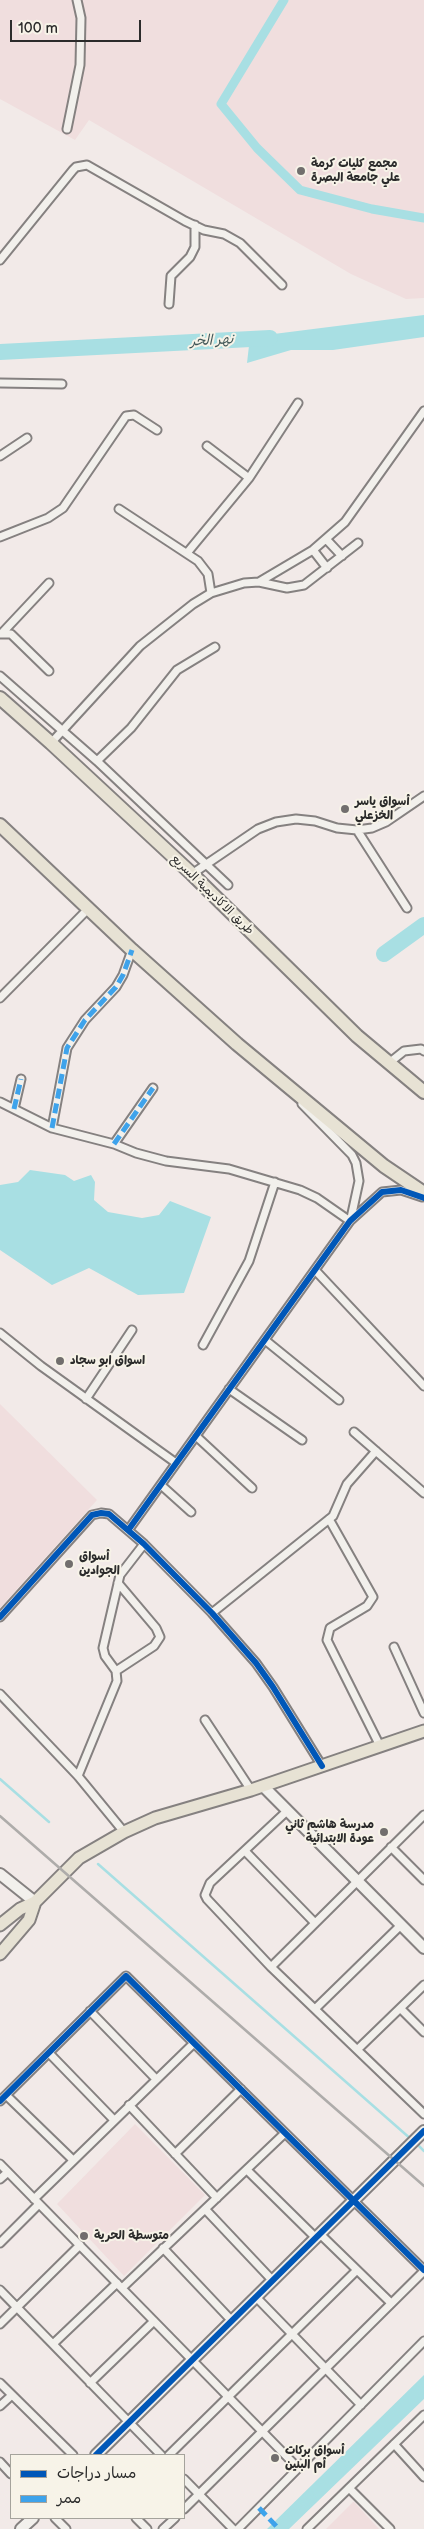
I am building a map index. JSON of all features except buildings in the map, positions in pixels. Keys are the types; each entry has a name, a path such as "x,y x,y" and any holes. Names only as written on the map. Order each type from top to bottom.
{"highway":[{"name":"طريق الاكاديمية السريع","path":"0,698 192,874 356,1036 424,1092"},
{"path":"2,831 280,1082 384,1166 424,1193"}],"main road":[{"path":"0,1925 20,1909 35,1902 79,1858 124,1832 155,1818 251,1790 380,1746 422,1735"},
{"path":"0,1954 29,1920 35,1902"}],"street":[{"path":"67,129 80,65 81,18 77,0"},
{"path":"0,260 72,170 81,165 86,165 195,226 224,234 240,243 282,285"},
{"path":"168,304 170,276 190,257 195,247 195,226"},
{"path":"0,382 62,384"},
{"path":"187,553 249,478 298,403"},
{"path":"259,582 313,550 356,510 424,411"},
{"path":"0,537 48,518 63,508 126,416 134,415 157,430"},
{"path":"0,456 27,438"},
{"path":"207,446 249,478"},
{"path":"119,509 187,553 203,567 208,574 211,593"},
{"path":"326,539 342,556"},
{"path":"51,743 140,646 193,604 211,593 244,582 259,582 287,588 298,587 309,582 358,543"},
{"path":"313,550 327,568"},
{"path":"2,633 49,583"},
{"path":"2,633 11,634 49,671"},
{"path":"98,761 131,728 176,670 215,646"},
{"path":"0,676 98,761 228,885"},
{"path":"192,874 258,829 276,822 296,819 315,821 337,828 357,830 372,828 386,822 424,796"},
{"path":"357,830 407,908"},
{"path":"0,998 88,908"},
{"path":"52,1128 67,1048 80,1027 116,987 132,950"},
{"path":"389,1064 404,1051 421,1048 424,1051"},
{"path":"14,1109 21,1079"},
{"path":"280,1082 352,1156 356,1163 359,1181 350,1221"},
{"path":"114,1144 153,1088"},
{"path":"0,1102 52,1128 114,1144 136,1153 166,1161 229,1169 275,1182 317,1198 350,1221"},
{"path":"202,1345 249,1261 275,1182"},
{"path":"129,1529 350,1221 382,1192 401,1190 424,1198"},
{"path":"315,1270 424,1386"},
{"path":"86,1398 132,1330"},
{"path":"0,1333 176,1463"},
{"path":"265,1340 339,1400"},
{"path":"229,1389 302,1440"},
{"path":"354,1432 424,1493"},
{"path":"196,1436 252,1488"},
{"path":"212,1614 329,1519 335,1511 347,1484 376,1451"},
{"path":"161,1485 191,1512"},
{"path":"0,1617 92,1515 100,1513 109,1514 129,1529 212,1614 273,1686 322,1766"},
{"path":"329,1519 373,1597 370,1604 330,1628 327,1640 380,1746"},
{"path":"78,1776 117,1681 116,1671 105,1656 104,1648 118,1583 122,1570 144,1544"},
{"path":"116,1671 154,1646 160,1637 156,1628 118,1583"},
{"path":"394,1648 424,1713"},
{"path":"0,1694 78,1776 124,1832"},
{"path":"205,1720 251,1790"},
{"path":"263,1786 424,1948"},
{"path":"287,1811 210,1883 205,1895 211,1906 271,1967 424,2114"},
{"path":"271,1967 424,1815"},
{"path":"391,1847 424,1880"},
{"path":"244,1851 315,1923"},
{"path":"0,1874 35,1902"},
{"path":"315,2009 401,1925"},
{"path":"0,2101 126,1976 424,2270 185,2508"},
{"path":"358,2049 424,1985"},
{"path":"401,2009 424,2032"},
{"path":"90,2011 156,2079"},
{"path":"0,2243 73,2160 194,2042"},
{"path":"49,2052 114,2120"},
{"path":"175,2154 241,2090"},
{"path":"6,2095 73,2160"},
{"path":"129,2105 216,2198"},
{"path":"53,2344 164,2248 285,2133"},
{"path":"97,2454 422,2134"},
{"path":"0,2164 298,2468"},
{"path":"247,2170 391,2303"},
{"path":"0,2179 8,2172"},
{"path":"205,2209 273,2280"},
{"path":"0,2324 80,2246"},
{"path":"164,2248 232,2321"},
{"path":"170,2454 357,2270"},
{"path":"0,2290 160,2454"},
{"path":"256,2297 361,2405"},
{"path":"90,2383 154,2321"},
{"path":"238,2529 424,2341"},
{"path":"0,2383 72,2454"},
{"path":"0,2406 12,2395"},
{"path":"307,2529 424,2415"},
{"path":"394,2444 424,2477"},
{"path":"185,2480 233,2529"},
{"path":"349,2488 390,2529"},
{"path":"21,2529 31,2519"},
{"path":"56,2519 66,2529"},
{"path":"137,2519 147,2529"},
{"path":"163,2529 174,2519"}],"shaded area":[{"name":"مجمع كليات كرمة علي جامعة البصرة","path":"0,0 424,0 424,298 406,299 351,274 89,120 75,140 0,99"},
{"path":"0,1404 97,1500 0,1608"},
{"path":"135,2124 205,2195 124,2276 57,2204"},
{"path":"353,2502 379,2529 326,2529"}],"water":[{"name":"نهر الخر","path":"424,315 424,337 333,350 291,350 247,363 250,337"},
{"path":"30,1170 65,1175 74,1181 91,1175 95,1182 94,1200 108,1212 142,1218 159,1215 170,1201 211,1217 184,1293 138,1295 89,1268 52,1285 0,1250 0,1185 18,1182"},
{"path":"424,2375 424,2399 289,2529 267,2529"}],"waterway":[{"path":"284,0 221,104 257,148 300,190 372,209 424,218"},
{"name":"نهر الخر","path":"0,352 270,338"},
{"path":"384,954 424,925"},
{"path":"0,1779 49,1822"},
{"path":"98,1864 412,2140"},
{"path":"416,2143 424,2151"}],"railway":[{"path":"0,1816 424,2186"}],"marked path":[{"path":"52,1128 67,1048 85,1020 116,987 123,975 132,950"},
{"path":"14,1109 21,1079"},
{"path":"114,1144 153,1088"},
{"path":"259,2508 279,2529"}],"cycle path":[{"path":"129,1529 350,1221 382,1192 401,1190 424,1198"},
{"path":"0,1617 92,1515 109,1514 144,1544 212,1613 256,1663 322,1766"},
{"path":"0,2101 126,1976 424,2270"},
{"path":"97,2454 424,2131"}],"place":[{"name":"مجمع كليات كرمة علي جامعة البصرة","path":"301,171"},
{"name":"أسواق ياسر الخزعلي","path":"345,809"},
{"name":"اسواق ابو سجاد","path":"60,1361"},
{"name":"أسواق الجوادين","path":"69,1564"},
{"name":"مدرسة هاشم ثاني عودة الابتدائية","path":"384,1832"},
{"name":"متوسطة الحرية","path":"84,2236"},
{"name":"أسواق بركات أم البنين","path":"275,2458"}]}
